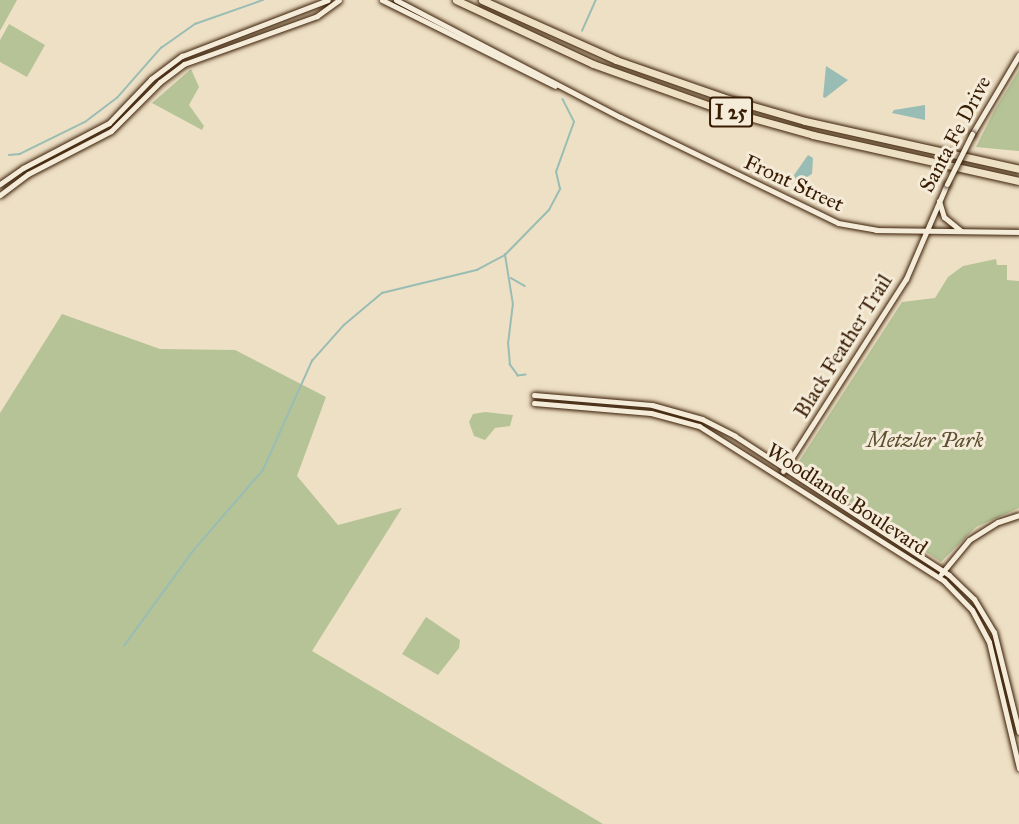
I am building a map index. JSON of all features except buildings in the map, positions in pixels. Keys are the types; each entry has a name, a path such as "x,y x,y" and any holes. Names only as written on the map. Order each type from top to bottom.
{"highway":[{"name":"I 25","path":"456,0 585,60 712,106 821,137 1019,181"},
{"name":"I 25","path":"482,0 606,56 722,97 805,121 1019,169"}],"street":[{"path":"0,184 39,159 109,123 159,72 182,56 328,0"},
{"path":"2,193 28,174 111,131 160,82 184,64 317,16 339,0"},
{"name":"Front Street","path":"382,0 486,55 573,93"},
{"name":"Front Street","path":"396,0 573,93 838,223 866,229 1019,232"},
{"name":"Santa Fe Drive","path":"925,231 972,134 1019,55"},
{"path":"939,201 944,217 962,232"},
{"name":"Black Feather Trail","path":"781,475 896,297 925,231"},
{"name":"Woodlands Boulevard","path":"534,395 639,403 683,412 719,427 943,571 974,599 991,627 1019,732"},
{"name":"Woodlands Boulevard","path":"534,403 639,411 681,419 720,436 938,578 968,605 986,634 1019,768"},
{"path":"938,578 979,533 1019,515"}],"green space":[{"path":"0,0 17,0 0,31"},
{"path":"9,24 45,45 27,77 0,62 0,40"},
{"path":"191,69 199,87 189,105 204,126 202,130 152,103"},
{"path":"1019,70 1019,151 976,147 994,111"},
{"name":"Metzler Park","path":"996,259 997,265 1007,265 1007,280 1019,281 1019,508 976,527 941,562 796,466 902,302 935,298 948,277 963,266"},
{"path":"62,314 160,349 235,350 326,397 297,476 338,525 402,508 312,651 603,824 0,824 0,413"},
{"path":"485,412 513,415 510,426 495,428 485,440 474,436 469,422 473,414"},
{"path":"426,617 460,640 459,648 438,675 402,654"}],"water":[{"path":"826,66 848,80 825,98 823,97"},
{"path":"925,105 925,120 892,113 894,110"},
{"path":"808,155 813,158 812,174 797,183 794,175"}],"waterway":[{"path":"9,155 20,154 85,122 117,98 161,48 195,24 263,0"},
{"path":"582,31 596,0"},
{"path":"526,375 518,376 510,365 508,344 513,305 505,255 549,210 560,189 556,172 574,122 563,100"},
{"path":"124,646 193,551 263,470 312,361 344,325 382,293 477,270 505,255"},
{"path":"511,278 525,286"}]}
